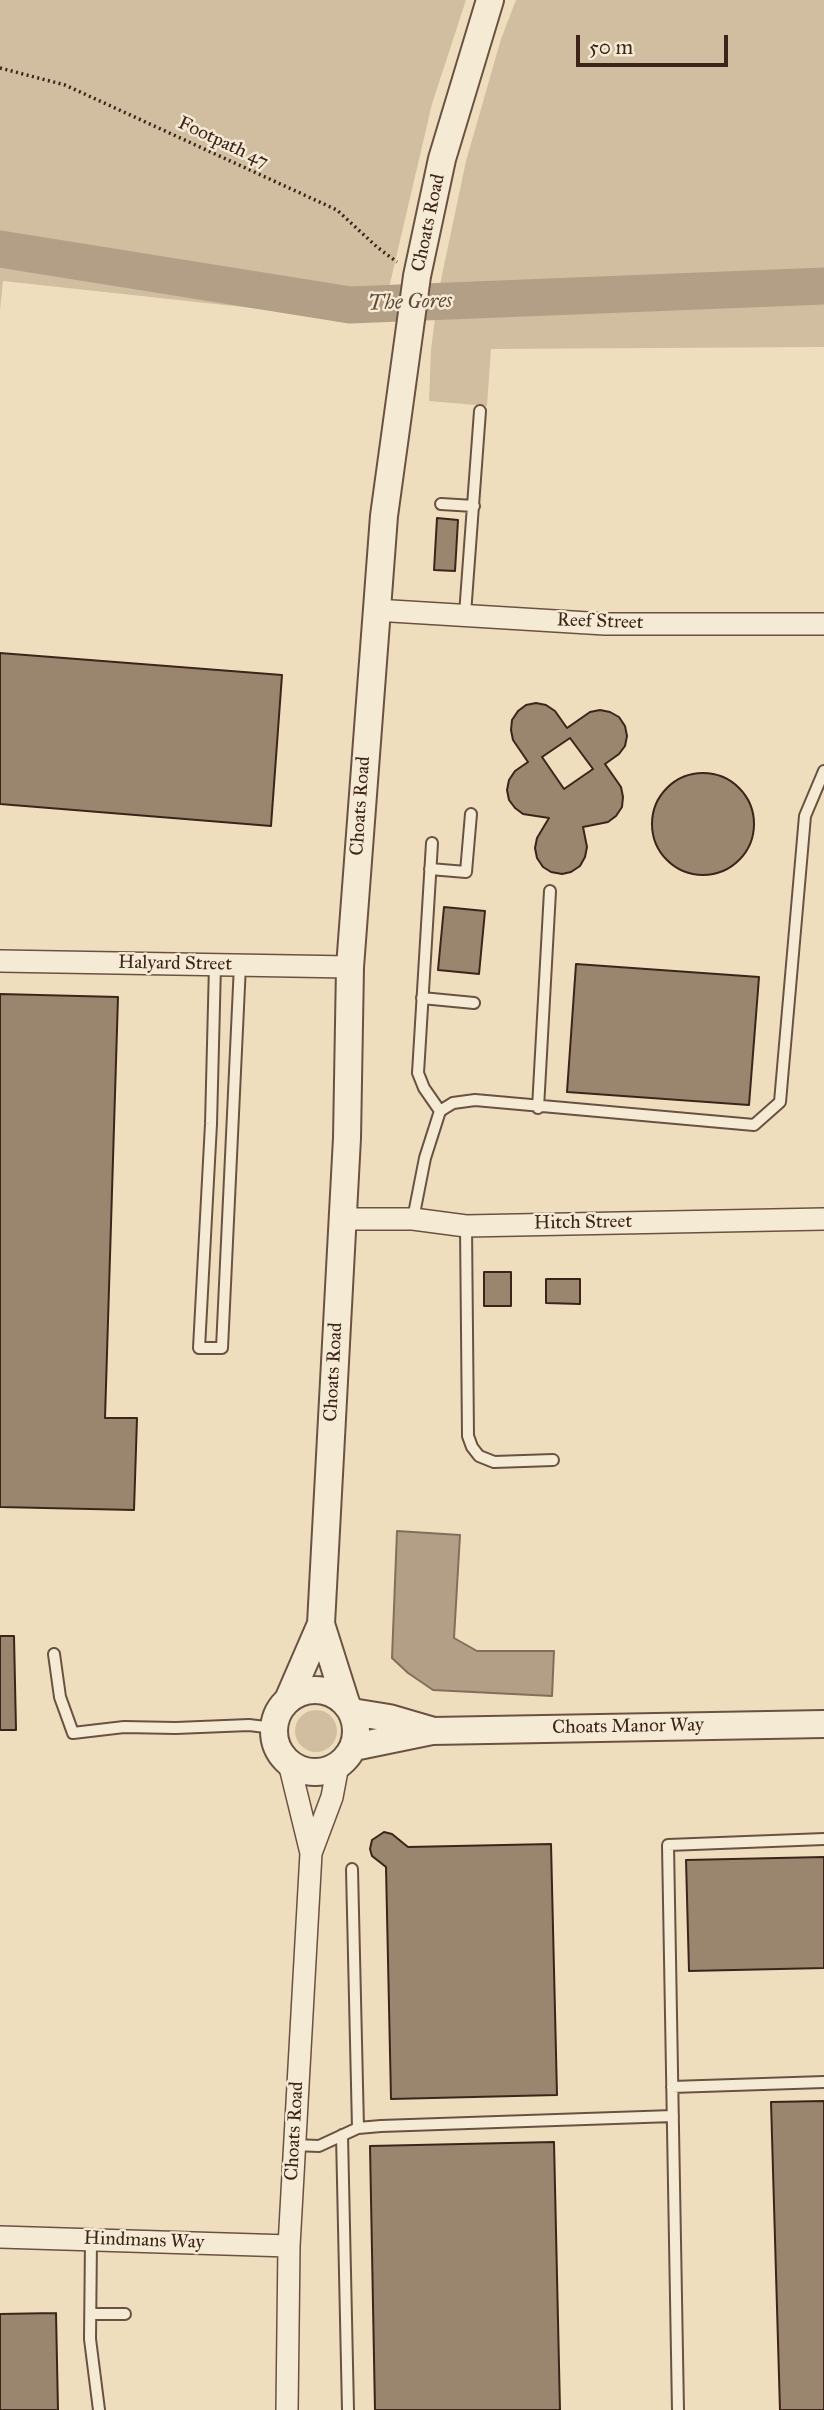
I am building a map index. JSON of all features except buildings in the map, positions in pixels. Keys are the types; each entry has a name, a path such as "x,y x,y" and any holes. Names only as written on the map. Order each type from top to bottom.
{"street":[{"name":"Choats Road","path":"288,1700 321,1624 347,1138 350,967 384,516 417,276 442,159 490,0"},
{"name":"Reef Street","path":"375,610 605,624 824,624"},
{"name":"Halyard Street","path":"0,961 350,967"},
{"name":"Hitch Street","path":"342,1219 413,1219 466,1226 824,1219"},
{"name":"Choats Road","path":"321,1624 349,1707"},
{"path":"318,1689 328,1691 349,1707 357,1732 346,1756 326,1771 314,1772 289,1763 275,1741 274,1728 281,1708 288,1700 307,1690 318,1689"},
{"name":"Choats Manor Way","path":"349,1707 432,1731"},
{"name":"Choats Manor Way","path":"346,1756 432,1731 824,1724"},
{"name":"Choats Road","path":"287,2410 293,2145 311,1853 346,1756"},
{"name":"Choats Road","path":"289,1763 311,1853"},
{"name":"Hindmans Way","path":"0,2237 289,2246"}],"lane":[{"path":"465,614 480,411"},
{"path":"441,504 474,506"},
{"path":"413,1219 425,1158 440,1111 453,1102 475,1100 538,1108 754,1125 780,1102 805,816 824,771"},
{"path":"430,869 467,872 471,814"},
{"path":"432,842 418,1073 424,1088 440,1111"},
{"path":"538,1108 550,891"},
{"path":"215,965 211,1124 199,1348 222,1348 240,965"},
{"path":"422,998 474,1003"},
{"path":"466,1226 468,1436 472,1447 479,1456 494,1462 553,1460"},
{"path":"54,1654 60,1697 73,1733 124,1727 248,1725 274,1728"},
{"path":"678,2410 668,1845 824,1839"},
{"path":"352,1869 358,2128"},
{"path":"672,2087 824,2082"},
{"path":"293,2145 319,2146 358,2128 673,2116"},
{"path":"342,2135 348,2410"},
{"path":"91,2240 90,2339 99,2410"},
{"path":"90,2314 125,2314"}],"path":[{"name":"Footpath 47","path":"0,68 65,85 337,210 377,247 417,276"}],"shaded area":[{"path":"0,0 466,0 432,104 381,322 3,281 0,310"},
{"path":"516,0 824,0 824,347 491,349 487,406 429,401 431,350 438,294 466,161 501,39"},
{"path":"397,1531 460,1535 454,1638 477,1651 554,1651 552,1696 433,1690 392,1658"},
{"path":"316,1710 331,1716 337,1731 331,1746 316,1752 301,1746 295,1731 301,1716"}],"waterway":[{"name":"The Gores","path":"0,249 350,305 824,286"}]}
